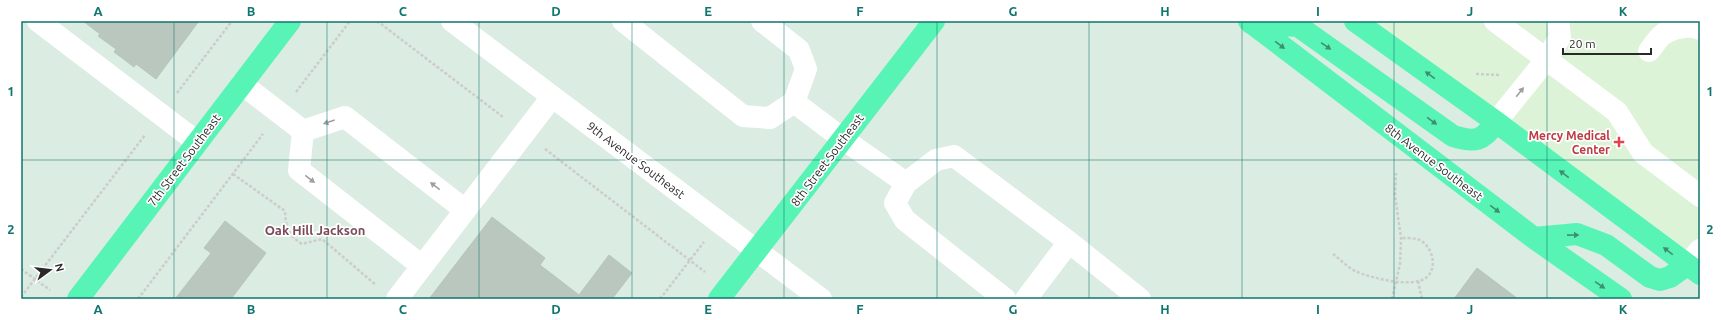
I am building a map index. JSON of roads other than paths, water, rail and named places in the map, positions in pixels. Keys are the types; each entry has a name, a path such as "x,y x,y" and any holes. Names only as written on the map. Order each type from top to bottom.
{"main road":[{"name":"7th Street Southeast","path":"78,299 290,21"},
{"name":"8th Street Southeast","path":"719,299 934,21"},
{"path":"1355,21 1696,263 1670,278 1660,280 1650,277 1606,245 1577,234 1534,238"},
{"path":"1250,22 1298,26 1453,136 1466,140 1479,139 1487,135 1496,122"},
{"name":"8th Avenue Southeast","path":"1250,22 1534,238 1621,299"}],"street":[{"path":"38,21 197,142"},
{"name":"9th Avenue Southeast","path":"452,21 821,299"},
{"path":"623,21 743,116 770,118 794,102 806,70 798,50 762,21"},
{"path":"1495,21 1617,112 1643,153 1696,189"},
{"path":"1496,122 1546,60 1560,37 1558,21"},
{"path":"1649,51 1662,35 1677,28 1696,27 1700,29"},
{"path":"242,84 303,131"},
{"path":"388,295 422,266 552,97"},
{"path":"794,102 842,139 906,182"},
{"path":"303,131 345,117 465,210"},
{"path":"303,131 299,170 422,266"},
{"path":"1005,299 905,220 895,202 906,182 936,160 954,156 1069,242 1140,299"},
{"path":"1026,299 1069,242"}],"place":[{"name":"Mercy Medical Center","path":"1619,142"}],"district":[{"name":"Oak Hill Jackson","path":"315,230"}]}
